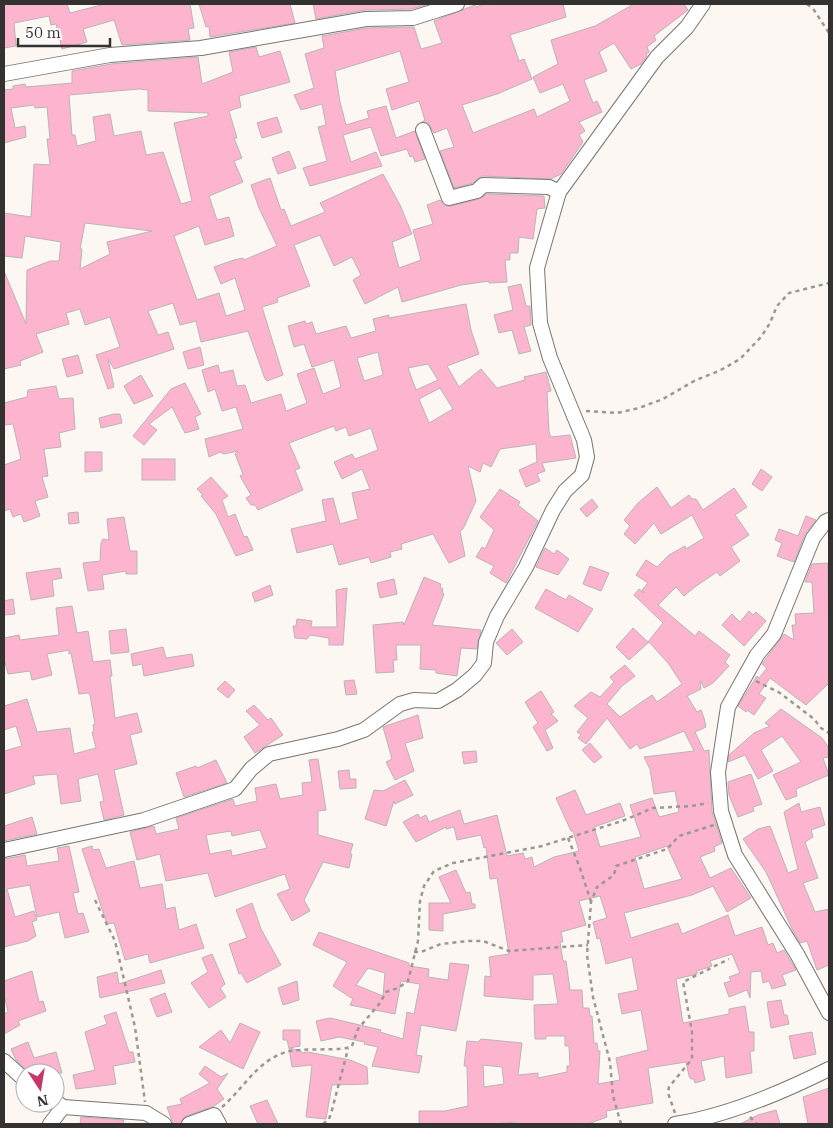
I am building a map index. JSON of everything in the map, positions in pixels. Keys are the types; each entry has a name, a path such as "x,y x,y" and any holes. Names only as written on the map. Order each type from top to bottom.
{"street":[{"path":"4,74 110,55 201,48 366,19 413,18 457,4"},
{"path":"4,850 144,820 235,789 252,769 269,754 338,739 364,730 400,704 414,700 438,701 458,690 475,675 484,663 486,642 497,616 526,567 553,510 565,491 582,475 587,458 584,440 550,358 539,314 537,268 559,192 657,57 687,27 703,4"},
{"path":"423,130 449,198 477,191 483,185 549,187 559,192"},
{"path":"829,520 825,522 812,538 774,634 758,655 728,707 720,754 720,800 724,822 734,855 797,954 829,1013"},
{"path":"4,1061 15,1071"},
{"path":"676,1124 699,1120 785,1090 829,1069"},
{"path":"65,1105 146,1113 164,1124"},
{"path":"189,1124 216,1120"}],"path":[{"path":"808,4 829,33"},
{"path":"570,409 618,413 663,400 740,359 761,337 770,323 777,306 789,293 829,283"},
{"path":"746,676 780,693 829,733"},
{"path":"323,1124 329,1119 348,1049 354,1042 358,1029 380,1003 386,992 398,988 408,981 419,926 420,901 424,886 434,871 453,862 542,846 622,821 653,808 692,806 720,800"},
{"path":"621,1124 613,1096 610,1062 593,997 588,945 591,902 596,887 614,875 618,864 667,849 679,836 724,822"},
{"path":"568,838 591,902"},
{"path":"95,900 115,941 135,1027 146,1113"},
{"path":"414,952 421,952 441,944 468,941 482,941 508,951 588,945"},
{"path":"676,1124 668,1093 669,1087 692,1059 692,1032 683,982 729,959"},
{"path":"216,1120 243,1083 270,1059 286,1052 308,1048 348,1049"}],"building":[{"path":"4,4 67,4 70,13 105,4 190,4 194,28 188,29 190,40 122,45 114,20 83,29 87,42 62,49 56,24 51,25 49,16 14,23 16,46 4,48"},
{"path":"199,4 290,4 295,23 210,37 209,26 206,27"},
{"path":"313,4 429,4 412,9 365,10 316,19"},
{"path":"484,4 563,4 566,17 510,35 519,61 524,59 532,79 497,94 462,105 473,133 534,109 537,117 570,101 563,84 540,93 533,77 558,64 551,40 595,26 634,4 684,4 688,10 654,36 656,40 647,47 649,52 646,54 647,56 641,64 631,69 614,43 599,52 607,71 584,80 593,103 597,101 602,112 579,122 585,131 579,135 583,142 561,174 551,179 483,176 473,183 454,188 440,151 454,147 447,128 434,133 429,124 422,122 425,120 419,101 392,110 386,89 409,82 400,51 335,71 340,102 346,125 369,118 367,111 386,106 396,138 415,131 425,159 415,162 413,156 410,157 407,149 381,156 371,127 343,135 351,162 376,152 382,166 310,186 303,168 327,161 318,127 326,125 322,104 301,110 294,95 314,88 305,54 324,48 322,36 367,28 414,27 421,49 442,43 434,21 475,5 476,7"},
{"path":"256,47 259,57 280,51 290,82 239,96 241,107 229,111 237,138 234,138 242,158 234,161 243,182 209,196 217,220 229,217 234,236 205,245 199,226 174,236 197,300 219,293 226,316 245,310 235,278 221,284 214,267 234,260 243,258 244,260 277,246 259,208 251,185 270,178 281,210 284,209 291,226 325,212 320,203 383,174 400,205 412,234 392,242 399,268 421,260 413,230 433,224 427,205 440,200 444,205 451,206 479,199 487,194 544,196 545,208 537,209 533,239 519,237 518,253 510,253 510,260 505,260 507,282 489,283 489,281 461,285 402,302 398,287 365,304 353,280 361,275 352,257 334,266 320,235 294,245 310,286 277,298 278,302 262,307 283,375 267,381 265,379 248,331 201,342 196,321 180,325 173,303 148,311 158,335 168,332 174,349 114,369 108,359 114,387 108,389 96,355 120,347 110,317 85,325 80,309 66,313 69,324 36,334 43,352 20,361 21,365 4,369 4,271 26,324 27,270 50,261 59,261 61,242 25,236 22,258 4,256 4,213 31,217 34,164 50,165 47,139 50,139 47,107 35,108 34,105 11,108 15,128 25,126 26,137 4,143 4,90 13,89 13,86 25,84 26,87 72,83 72,71 111,64 198,57 202,84 233,72 229,52","holes":["139,89 148,90 148,111 208,113 208,116 174,123 192,201 181,204 163,152 146,155 141,131 114,136 110,114 93,117 96,141 77,146 75,135 72,135 69,95","85,223 152,231 107,242 110,254 80,269 82,249 80,249"]},
{"path":"277,117 282,132 262,138 257,123"},
{"path":"289,151 296,168 278,174 272,158"},
{"path":"521,284 526,306 530,306 531,325 524,327 531,351 519,354 512,330 499,333 494,315 513,310 508,287"},
{"path":"466,304 471,330 479,354 447,366 459,387 481,369 497,388 525,380 524,377 546,372 551,391 547,392 549,432 551,437 570,435 576,458 542,463 545,471 537,474 540,481 526,487 519,470 537,462 536,444 500,449 491,467 483,463 480,472 468,466 476,501 463,529 460,531 465,556 449,563 433,534 401,544 402,549 390,552 391,557 371,563 369,557 339,565 333,544 297,553 291,529 326,521 322,500 333,498 340,524 358,519 352,493 370,489 362,469 342,479 334,462 352,454 355,459 378,450 371,428 349,436 346,427 336,431 334,426 289,443 300,468 295,470 303,490 258,510 246,498 251,495 240,476 243,474 235,454 238,451 224,454 220,452 209,457 205,439 243,429 236,407 222,411 215,389 208,392 202,370 218,365 220,373 233,370 237,386 245,385 251,403 281,394 286,411 307,403 297,374 314,368 323,394 341,387 334,360 312,367 304,344 294,347 288,326 305,321 306,324 312,322 316,334 346,326 351,338 376,331 373,319 389,315 389,318","holes":["378,352 383,375 364,381 357,358","428,364 438,380 416,390 408,368","440,388 453,409 429,423 419,399"]},
{"path":"200,347 204,365 188,369 183,352"},
{"path":"78,355 83,373 67,377 62,359"},
{"path":"141,375 153,396 134,404 124,386"},
{"path":"185,383 201,414 195,417 199,429 185,433 172,407 149,424 157,430 144,445 133,436 171,389"},
{"path":"56,386 59,399 73,398 75,429 59,433 61,447 44,449 48,476 42,477 48,497 35,501 40,516 24,522 21,514 13,517 10,509 4,511 4,465 21,459 13,424 4,425 4,403 27,397 28,390"},
{"path":"120,414 122,423 101,428 99,418"},
{"path":"85,452 102,452 102,471 85,472"},
{"path":"142,459 175,459 175,480 142,480"},
{"path":"761,469 772,477 762,491 752,484"},
{"path":"211,477 228,496 222,500 228,517 235,514 244,537 247,536 253,550 236,556 216,514 201,496 203,495 197,489"},
{"path":"657,487 671,508 689,495 692,499 696,499 703,510 734,488 747,507 735,515 749,535 731,547 740,561 720,576 717,572 684,596 676,587 658,605 695,636 699,631 730,655 725,662 729,666 713,683 704,688 700,681 701,689 687,696 697,712 701,710 704,718 706,727 695,732 704,751 709,750 712,812 722,843 714,847 715,851 700,857 710,878 731,868 751,898 727,912 713,886 692,895 624,913 631,938 678,923 682,934 728,915 735,936 762,927 768,945 773,943 777,953 784,950 796,970 782,975 786,985 772,989 769,981 763,983 761,971 751,972 750,998 747,990 729,997 724,983 731,981 729,977 740,973 732,954 710,961 712,966 697,971 697,974 676,979 683,1023 729,1014 729,1009 745,1006 749,1032 754,1032 754,1051 750,1051 752,1073 726,1078 724,1056 701,1061 705,1080 695,1083 694,1079 691,1079 689,1076 686,1062 648,1068 653,1103 606,1111 607,1117 588,1124 516,1124 516,1122 494,1124 419,1124 419,1111 445,1111 468,1106 467,1066 464,1066 467,1041 478,1042 481,1039 522,1043 518,1075 538,1073 538,1078 567,1072 567,1066 570,1066 569,1046 565,1046 565,1036 546,1036 546,1039 535,1039 534,1005 558,1004 553,974 533,975 533,1000 484,996 485,976 491,977 489,957 509,954 497,878 490,879 486,847 484,848 481,835 457,840 454,827 446,829 446,827 416,842 403,822 418,814 420,818 426,815 429,822 460,810 464,824 497,815 507,856 523,853 525,859 532,857 534,867 554,857 579,851 573,831 571,831 556,798 575,790 586,815 620,803 625,816 594,827 600,847 641,837 630,805 652,798 659,817 679,812 675,791 654,794 650,769 644,757 694,751 684,731 640,749 637,744 630,749 607,718 586,744 578,738 581,735 577,732 588,718 574,706 591,692 600,697 614,682 610,677 625,665 635,676 622,686 607,704 620,717 652,695 657,702 682,684 668,663 649,642 629,660 616,647 633,628 648,642 663,623 634,595 639,589 644,593 642,590 648,583 636,575 646,560 657,567 669,555 685,546 686,549 704,538 692,515 661,534 654,523 635,544 624,534 630,526 624,520 638,503","holes":["667,846 682,879 644,889 635,857","600,896 607,918 593,922 597,939 600,938 606,964 632,957 638,990 618,994 622,1014 641,1010 648,1050 616,1058 620,1080 598,1084 600,1051 598,1051 597,1043 594,1043 592,1016 590,1016 589,1008 583,1008 582,990 570,990 566,961 563,961 560,942 563,942 561,932 586,925 579,901","483,1065 502,1067 504,1084 484,1087"]},
{"path":"500,489 520,502 518,505 538,521 506,583 490,573 494,566 476,557 482,547 485,549 494,530 480,517"},
{"path":"592,499 598,507 587,517 580,509"},
{"path":"78,512 79,523 69,524 68,513"},
{"path":"806,516 816,520 805,534 794,562 777,556 782,543 775,540 779,529 798,536"},
{"path":"124,517 130,551 137,551 137,574 126,574 126,571 102,575 104,589 88,591 83,563 100,561 101,543 103,539 109,540 107,519"},
{"path":"545,548 554,554 557,550 569,559 558,575 536,567"},
{"path":"828,563 829,683 806,705 770,678 759,694 766,698 754,715 747,710 746,712 738,706 757,676 759,678 767,668 762,664 784,634 794,640 792,625 796,625 795,614 814,613 812,582 805,582 812,564"},
{"path":"590,566 609,573 601,591 583,584"},
{"path":"60,568 62,578 52,580 54,596 31,600 26,573"},
{"path":"424,577 441,584 440,587 443,589 442,593 444,594 432,625 481,630 477,649 461,648 457,676 436,673 436,670 420,669 421,645 396,645 397,660 393,660 394,672 376,673 373,625 403,622 404,625"},
{"path":"394,579 397,594 380,598 377,583"},
{"path":"270,585 273,595 255,602 252,593"},
{"path":"347,588 343,645 329,645 329,638 310,635 307,639 295,638 293,626 296,626 297,619 312,621 311,627 337,627 336,590"},
{"path":"546,589 566,600 569,595 593,609 578,632 535,608"},
{"path":"13,599 15,614 4,615 4,601"},
{"path":"72,606 77,633 88,631 93,662 110,660 115,718 137,713 142,732 130,735 137,764 114,770 124,815 104,820 100,802 104,801 98,774 78,779 81,801 61,804 57,774 33,776 35,784 4,794 4,751 22,746 16,726 4,730 4,706 27,699 37,732 70,728 74,754 96,748 92,732 94,732 93,725 95,724 90,695 88,693 79,694 69,650 47,654 52,675 32,680 30,671 8,674 4,658 4,638 19,635 20,640 59,635 56,608"},
{"path":"749,611 753,615 756,612 766,621 744,646 722,625 732,614 740,622"},
{"path":"126,629 129,652 111,654 109,631"},
{"path":"512,629 523,642 507,655 496,643"},
{"path":"163,647 166,658 192,654 194,666 144,676 142,664 133,666 131,654"},
{"path":"354,680 357,694 346,695 344,681"},
{"path":"225,681 235,690 228,698 217,689"},
{"path":"541,691 554,712 551,714 558,721 545,730 553,748 547,751 533,727 538,723 525,702"},
{"path":"254,705 268,720 271,718 283,735 255,753 244,737 260,725 246,711"},
{"path":"781,709 822,738 829,748 829,757 823,758 829,775 796,789 797,796 786,800 773,775 801,762 782,736 761,750 773,771 758,779 745,755 728,762 729,755 754,733 770,726 765,723"},
{"path":"418,715 423,738 405,743 414,771 395,780 386,762 392,759 383,727"},
{"path":"590,743 602,757 594,763 582,750"},
{"path":"476,751 477,762 464,764 462,752"},
{"path":"318,759 326,810 318,811 318,835 353,844 349,868 323,862 304,900 310,911 292,921 277,894 290,889 285,874 215,897 208,873 166,881 160,854 137,860 130,832 154,826 156,834 179,829 176,818 233,799 235,806 257,801 255,788 276,784 280,799 303,795 302,783 312,782 309,760","holes":["260,830 267,848 232,856 231,850 210,854 206,835 231,831 232,836"]},
{"path":"216,760 227,783 184,797 176,773 196,766 197,768"},
{"path":"349,770 350,779 356,779 356,788 340,789 338,771"},
{"path":"751,774 762,804 753,807 754,811 738,817 729,795 728,782"},
{"path":"405,780 413,795 395,804 394,801 386,826 365,819 374,790 383,791"},
{"path":"799,803 801,812 820,807 825,825 811,830 813,837 805,842 818,878 803,883 815,912 829,909 829,965 817,970 807,941 800,943 766,872 743,839 758,829 770,826 788,873 798,869 784,812"},
{"path":"32,817 37,834 4,841 4,826"},
{"path":"69,846 79,892 73,893 78,914 83,913 89,932 65,938 59,912 37,917 30,885 7,889 15,917 34,911 37,920 32,922 36,936 28,941 4,947 4,859 25,855 27,866 59,861 57,848"},
{"path":"92,846 93,850 99,849 106,868 134,861 140,888 162,884 166,909 175,907 179,930 196,924 204,948 150,963 148,954 125,960 114,923 107,924 82,849"},
{"path":"456,870 466,893 470,892 472,904 475,904 475,908 443,914 443,931 429,930 429,903 451,903 439,877"},
{"path":"252,903 261,929 281,965 247,983 241,973 239,974 229,944 247,938 236,910"},
{"path":"319,932 409,963 409,966 429,969 428,977 448,980 450,963 469,965 456,1031 421,1025 416,1055 422,1056 419,1073 372,1066 378,1047 364,1044 365,1042 339,1037 321,1041 316,1021 330,1018 381,1030 380,1032 403,1039 407,1012 414,1014 420,984 401,981 395,1014 350,1005 353,999 333,986 347,962 313,945","holes":["368,968 385,973 383,996 356,985"]},
{"path":"212,954 225,984 220,988 226,997 209,1008 191,983 208,972 202,958"},
{"path":"161,970 165,983 100,998 97,977 117,972 119,984"},
{"path":"32,971 39,1002 43,1001 46,1011 18,1021 20,1025 4,1034 4,1014 8,1012 4,995 4,981"},
{"path":"297,981 299,1000 283,1005 278,988"},
{"path":"165,993 172,1012 157,1017 150,999"},
{"path":"781,1000 784,1015 787,1015 789,1024 771,1028 767,1002"},
{"path":"116,1012 129,1052 133,1052 135,1062 113,1066 116,1084 76,1089 73,1075 95,1070 85,1032 107,1024 104,1016"},
{"path":"240,1023 260,1032 243,1069 199,1047 221,1030 230,1043"},
{"path":"283,1030 300,1030 300,1046 289,1048 287,1040 283,1040"},
{"path":"812,1032 816,1054 794,1059 789,1036"},
{"path":"28,1042 34,1058 56,1052 59,1063 19,1063 11,1049"},
{"path":"289,1048 301,1051 301,1053 308,1052 350,1060 367,1067 368,1084 332,1085 326,1119 306,1117 312,1065 292,1067"},
{"path":"205,1066 221,1077 228,1073 217,1089 224,1099 214,1106 186,1116 180,1124 173,1124 167,1107 182,1104 180,1099 210,1083 199,1074"},
{"path":"829,1088 829,1124 808,1124 803,1097"},
{"path":"267,1100 278,1124 258,1124 250,1106"},
{"path":"776,1110 780,1124 740,1124 758,1115"},
{"path":"81,1117 124,1120 123,1124 80,1124"}]}
